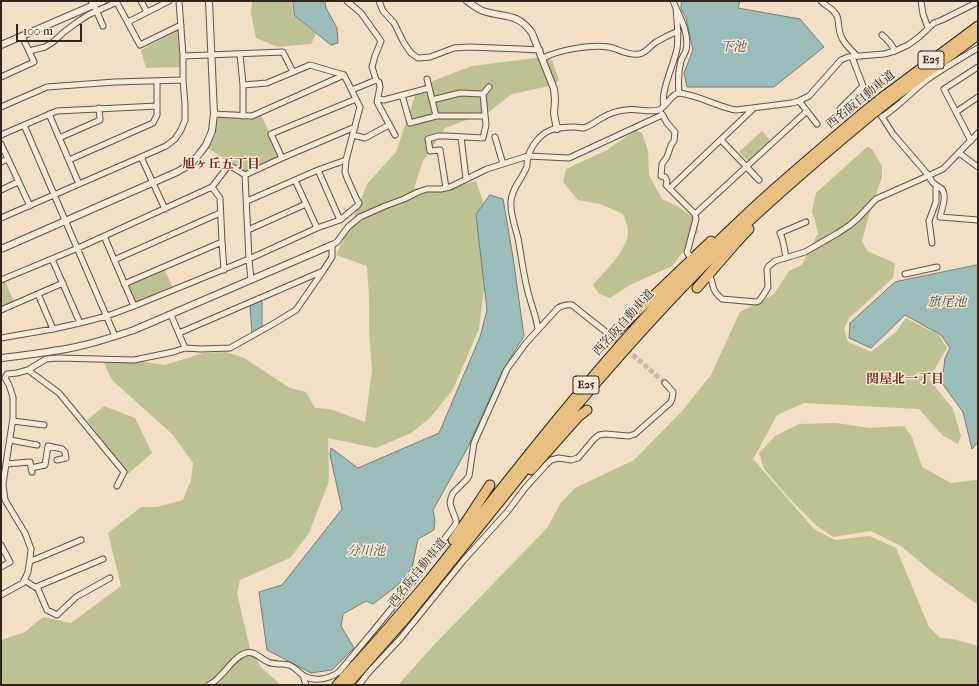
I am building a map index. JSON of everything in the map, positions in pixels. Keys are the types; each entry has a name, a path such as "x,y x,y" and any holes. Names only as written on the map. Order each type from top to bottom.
{"highway":[{"name":"西名阪自動車道","path":"337,685 429,580 544,436 617,349 686,273 751,210 867,114 978,26"},
{"name":"西名阪自動車道","path":"886,99 978,35"},
{"name":"西名阪自動車道","path":"347,685 410,613 569,415 647,326 716,253 867,114"},
{"path":"697,288 736,243 790,188 791,183"},
{"path":"605,342 744,210 751,210"},
{"path":"470,538 476,537 513,491 578,417 587,410"},
{"path":"429,580 430,571 490,485"}],"street":[{"path":"1,45 93,3 103,1"},
{"path":"141,1 147,12"},
{"path":"128,22 169,1"},
{"path":"1,218 166,146 175,139 185,120 180,1"},
{"path":"1,249 154,183 191,164 206,145 212,131 214,114 209,1"},
{"path":"347,1 361,13 381,42 372,67 376,80 379,82 380,86 377,102 394,135"},
{"path":"380,1 383,11 394,23 404,43 411,53 418,58 430,57 454,48 469,47 540,50"},
{"path":"467,1 482,10 520,20 532,33 540,50 554,89 554,114 557,128"},
{"path":"673,1 684,28 686,39 686,49 679,70 679,93"},
{"path":"821,1 824,5 836,13 839,21 841,36 845,44 855,54 854,57 863,86 870,98 884,115 893,134 932,182 944,192 944,202 940,216 978,220"},
{"path":"921,1 923,14 928,28"},
{"path":"29,51 44,47 53,42 76,23 116,2 140,46 181,25"},
{"path":"538,330 527,287 511,208 511,201 512,195 524,172 532,147 550,130 567,127 583,128 606,116 620,111 637,109 652,111 663,107 673,96 679,93 730,109 743,110 799,101 809,96 841,60 848,57 895,52 919,37 934,23 978,2"},
{"path":"93,3 103,26"},
{"path":"676,8 678,31 677,48 665,87 662,115 675,132 674,141 662,164 661,176 665,177 667,181 666,185 696,214"},
{"path":"543,58 551,54 572,49 599,47 609,47 625,53 639,54 644,52 654,43 678,31"},
{"path":"882,35 889,41 890,46 895,52"},
{"path":"1,77 34,62 22,36"},
{"path":"884,115 956,60 978,48"},
{"path":"183,56 283,52 293,72"},
{"path":"240,54 243,85 243,116"},
{"path":"1,338 80,323 107,316 134,306 250,259 317,228 340,220 359,203 345,172 346,160 360,107 344,74 310,65 267,83 243,85"},
{"path":"971,141 944,89 978,67"},
{"path":"214,114 252,116 344,74"},
{"path":"427,79 436,116"},
{"path":"1,107 47,87 115,82 157,82 183,80"},
{"path":"352,90 376,80"},
{"path":"69,160 153,123 158,115 157,82"},
{"path":"840,109 863,86"},
{"path":"446,188 440,150 430,151 428,140 438,136 483,138 486,125 483,94 489,87"},
{"path":"378,99 384,100 429,88"},
{"path":"432,100 460,93 483,94"},
{"path":"402,95 410,123 436,116 485,116"},
{"path":"956,112 978,98"},
{"path":"282,158 271,134 356,99"},
{"path":"799,101 817,124"},
{"path":"1,135 57,111 157,106"},
{"path":"59,138 100,120 99,108"},
{"path":"670,188 754,108"},
{"path":"689,255 687,252 696,214 807,111"},
{"path":"49,114 79,184"},
{"path":"1,358 80,346 134,330 332,245 337,242 353,222 367,214 423,190 446,188 487,169 528,156 569,158 662,115"},
{"path":"24,125 115,336"},
{"path":"353,135 365,138 389,125"},
{"path":"245,175 355,127"},
{"path":"710,277 714,291 722,299 759,301 768,287 767,269 775,261 814,248 850,225 876,198 943,169 978,133"},
{"path":"462,137 466,179"},
{"path":"496,137 503,164"},
{"path":"721,140 758,180"},
{"path":"1,144 30,206"},
{"path":"959,153 978,167"},
{"path":"141,157 165,209"},
{"path":"1,162 8,159"},
{"path":"247,201 318,170 346,160"},
{"path":"1,280 78,248 212,187 229,166 245,175"},
{"path":"318,170 340,220"},
{"path":"245,175 251,280"},
{"path":"295,180 317,228"},
{"path":"1,190 18,182"},
{"path":"932,242 930,221 936,202 936,185"},
{"path":"212,187 220,198 224,270"},
{"path":"248,230 306,204"},
{"path":"114,260 220,213"},
{"path":"786,257 784,241 780,233 806,222"},
{"path":"104,236 134,306"},
{"path":"124,284 222,242"},
{"path":"1,595 22,583 28,572 30,561 30,549 25,533 5,500 3,478 13,421 13,397 9,384 3,378 7,374 28,370 46,359 134,360 173,352 184,348 230,348 296,310 332,256 332,245"},
{"path":"52,259 80,323"},
{"path":"905,274 937,266"},
{"path":"179,333 323,271"},
{"path":"1,310 63,283"},
{"path":"38,294 53,329"},
{"path":"209,685 220,677 246,652 251,652 266,662 272,664 290,665 303,675 310,678 322,679 339,672 419,574 425,562 455,525 456,520 450,503 451,498 469,476 472,451 477,434 507,369 526,343 558,308 567,304 572,305 606,332"},
{"path":"171,315 184,348"},
{"path":"28,370 59,393 124,472 117,486"},
{"path":"359,685 368,673 400,639 463,561 508,511 525,488 551,460 559,458 571,460 578,458 599,435 629,436 635,434 672,399 673,392 665,383"},
{"path":"13,421 44,425"},
{"path":"10,440 37,445"},
{"path":"6,464 30,462 32,470 45,465 48,446 62,448 65,452 66,458 57,460"},
{"path":"30,561 36,560 81,540"},
{"path":"1,545 10,562 1,567"},
{"path":"36,587 103,559"},
{"path":"24,580 38,589 47,610 57,615 76,597 110,578"},
{"path":"303,675 306,685"}],"green space":[{"path":"252,1 291,1 294,16 316,34 311,44 278,47 256,38 251,13"},
{"path":"180,29 182,67 146,68 141,50"},
{"path":"544,57 552,60 559,80 554,85 512,94 490,111 445,128 423,161 414,188 440,190 476,181 485,207 487,248 479,329 453,389 431,417 411,433 376,448 328,438 329,481 309,533 290,558 240,580 237,593 250,649 261,667 281,685 1,685 1,640 25,632 43,617 71,623 121,586 108,533 141,507 157,507 183,500 191,480 193,463 173,435 112,380 104,363 123,359 165,365 203,353 226,352 244,358 290,388 306,392 315,408 330,409 365,422 372,371 367,266 336,255 367,184 396,152 416,93 424,85 472,66"},
{"path":"261,115 281,157 246,173 209,149 218,117 252,119"},
{"path":"636,130 642,133 648,151 649,175 662,199 677,206 697,220 698,232 672,266 630,285 610,298 599,294 593,285 621,252 628,237 628,230 623,214 600,204 578,200 563,182 566,169 607,150"},
{"path":"762,131 769,139 769,145 751,162 748,161 739,152"},
{"path":"867,147 872,149 882,166 882,177 862,241 867,251 895,263 893,278 849,318 844,329 848,342 871,352 896,332 906,318 939,335 947,348 929,379 953,409 961,436 958,444 942,435 919,409 804,403 777,415 753,459 814,529 835,540 870,536 896,548 929,627 940,638 953,639 978,646 978,685 398,685 434,645 547,528 560,504 575,488 634,460 683,410 711,375 740,312 774,294 789,271 802,265 818,233 812,211 816,193"},
{"path":"164,268 173,288 135,302 127,285"},
{"path":"5,281 14,302 1,308 1,283"},
{"path":"104,406 135,418 152,453 128,474 87,420"},
{"path":"836,423 870,428 904,426 912,437 922,467 951,483 976,480 978,482 978,605 932,572 901,546 871,531 833,537 817,526 789,498 764,469 759,453 775,436 799,424"}],"water":[{"path":"293,1 325,1 326,8 337,28 338,43 331,45 295,16"},
{"name":"下池","path":"682,1 740,1 738,8 800,19 824,47 774,87 687,87 684,73 693,50 686,18 681,8"},
{"name":"分川池","path":"490,195 503,199 524,336 503,370 467,449 433,510 435,521 434,530 418,539 412,568 398,585 373,604 366,601 343,614 341,626 354,648 332,670 311,673 267,650 259,592 282,585 342,509 330,455 331,448 358,468 439,433 480,337 487,310 476,215"},
{"name":"旗尾池","path":"978,265 978,442 972,449 963,412 942,383 945,358 950,348 941,335 905,315 871,348 849,338 850,323 895,282"},
{"path":"262,301 262,327 252,334 250,306"}],"tunnel":[{"path":"610,335 665,383"}],"district":[{"name":"旭ヶ丘五丁目","path":"221,165"},
{"name":"関屋北一丁目","path":"905,380"}]}
